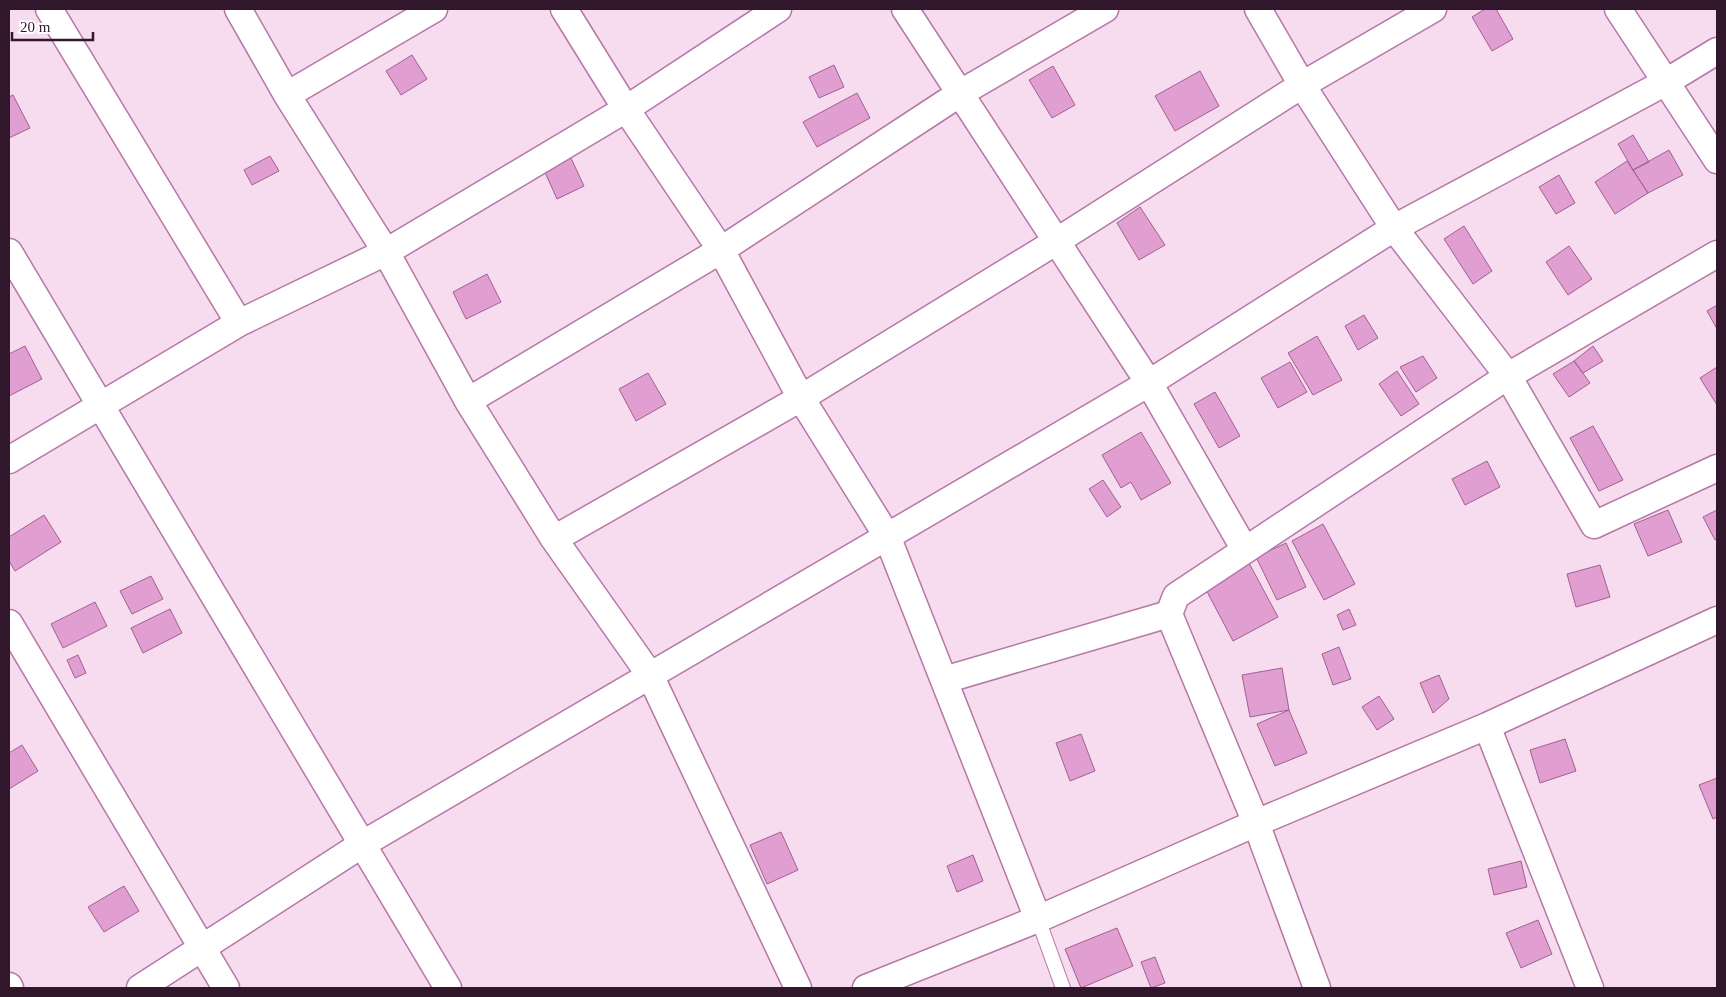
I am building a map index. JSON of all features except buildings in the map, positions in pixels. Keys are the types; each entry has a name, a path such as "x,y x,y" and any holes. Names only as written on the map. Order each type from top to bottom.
{"street":[{"path":"48,9 239,323"},
{"path":"238,9 288,94 386,252 468,401 554,539 650,675 798,988"},
{"path":"288,94 434,9"},
{"path":"564,9 626,109 721,250 800,398 887,536 1038,919"},
{"path":"9,460 239,323 386,252 626,109 778,9"},
{"path":"905,9 1149,383 1245,550"},
{"path":"468,401 721,250 959,94 1105,9"},
{"path":"1258,9 1302,84 1394,228 1508,376 1594,525 1717,468"},
{"path":"554,539 800,398 1056,241 1302,84 1433,9"},
{"path":"1618,9 1717,160"},
{"path":"140,988 202,950 361,845 1149,383 1394,228 1666,82 1717,50"},
{"path":"9,252 448,988"},
{"path":"1317,988 1256,823 1169,614 1176,596 1508,376 1717,254"},
{"path":"944,680 1169,614"},
{"path":"9,623 226,988"},
{"path":"866,988 1038,919 1256,823 1487,726 1716,624"},
{"path":"1487,726 1590,988"}],"lane":[{"path":"1038,919 1063,988"}]}
